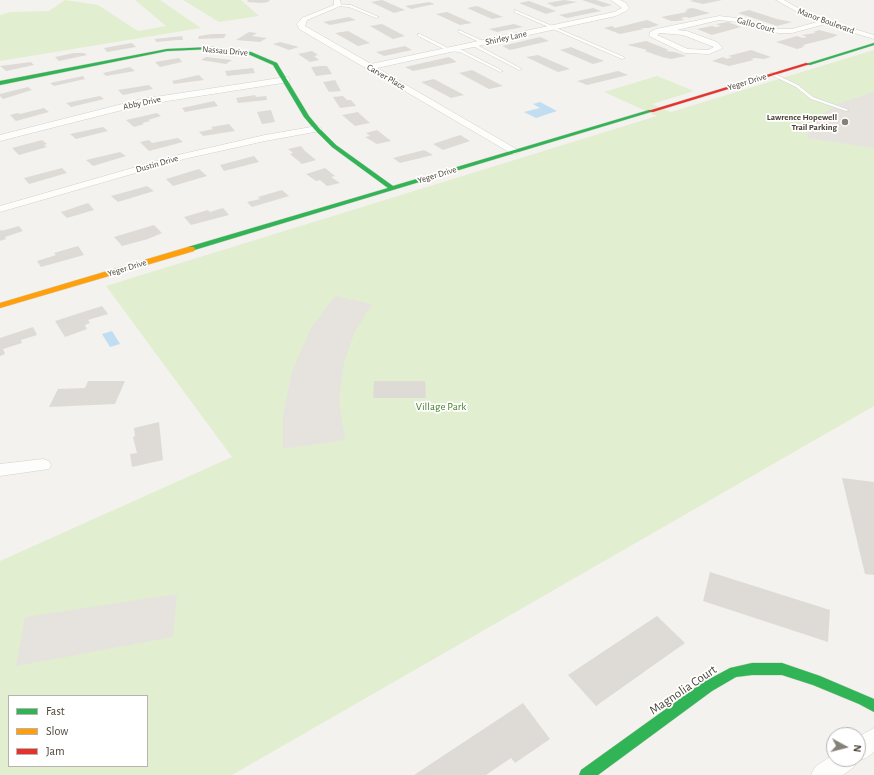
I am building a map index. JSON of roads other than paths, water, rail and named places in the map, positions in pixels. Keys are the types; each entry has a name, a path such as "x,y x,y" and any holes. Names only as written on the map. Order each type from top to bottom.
{"street":[{"name":"Shirley Lane","path":"369,67 551,28 624,10 626,6 624,4 614,0"},
{"name":"Manor Boulevard","path":"779,0 796,11 824,22 874,37"},
{"name":"Carver Place","path":"337,3 304,19 300,24 302,27 514,152"},
{"name":"Gallo Court","path":"665,31 719,18 737,20 778,31 792,30 824,22"},
{"path":"665,31 684,33 714,44 719,48 709,52 694,52 653,36 655,32 665,31"},
{"name":"Yeger Drive","path":"0,306 874,44"},
{"name":"Nassau Drive","path":"0,83 152,53 198,48 225,49 260,56 275,64 307,117 317,130 334,146 393,189"},
{"name":"Abby Drive","path":"0,138 142,102 286,80"},
{"name":"Dustin Drive","path":"0,209 182,157 265,138 317,130"},
{"path":"0,470 43,465"},
{"name":"Magnolia Court","path":"586,775 707,687 734,672 752,669 782,669 836,689 874,706"},
{"path":"823,775 834,767"}],"lane":[{"path":"337,3 350,6 376,17"},
{"path":"515,10 551,28 623,58"},
{"path":"460,31 484,42"},
{"path":"419,35 449,50 461,51 501,71"},
{"path":"474,45 520,69"},
{"path":"772,74 791,82 812,98 847,110"}],"water":[{"path":"540,102 557,111 536,118 524,112 540,108 533,104"},
{"path":"112,331 120,344 110,347 102,334"}],"place":[{"name":"Lawrence Hopewell Trail Parking","path":"845,122"}],"park label":[{"name":"Village Park","path":"441,407"}]}
